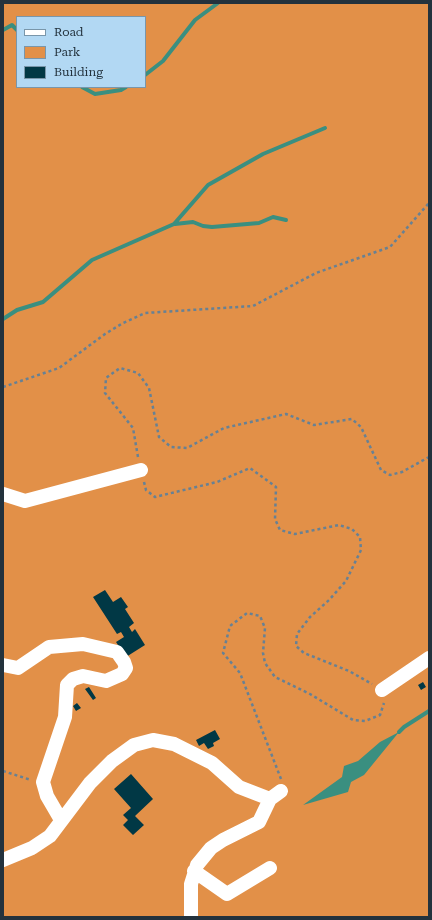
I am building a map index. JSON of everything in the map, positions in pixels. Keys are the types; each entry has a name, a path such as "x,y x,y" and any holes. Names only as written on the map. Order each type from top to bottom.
{"street":[{"path":"3,494 25,501 141,470"},
{"path":"3,665 18,668 49,647 83,644 116,652 124,662 126,668 122,674 106,681 83,676 73,679 68,684 65,717 43,782 47,796 61,820"},
{"path":"382,690 429,658"},
{"path":"3,860 32,848 50,836 90,783 112,761 134,746 153,740 174,744 212,762 239,787 276,795 260,822 223,840 211,848 197,864 191,884 191,917"},
{"path":"194,871 227,894 270,868"}],"path":[{"path":"3,387 58,368 122,323 145,313 254,306 316,273 390,247 429,203"},
{"path":"276,795 281,776 240,673 223,653 230,626 247,613 260,616 265,628 263,653 265,663 275,677 310,694 354,720 365,721 380,715 384,701 382,690 349,671 304,653 296,646 297,634 310,617 329,600 346,581 361,550 360,537 352,529 339,525 295,534 280,530 275,519 276,488 250,468 217,482 155,496 146,490 133,428 105,393 106,378 120,368 138,373 149,388 159,437 171,447 187,448 224,428 286,414 314,425 352,419 361,427 381,470 390,475 402,472 429,457"},
{"path":"3,771 43,782"}],"green space":[{"path":"3,3 429,3 429,917 3,917"}],"shaded area":[{"path":"399,732 364,775 351,782 348,792 303,805 342,777 344,766 358,761 380,742"}],"building":[{"path":"105,590 113,602 121,597 128,607 125,609 134,623 129,627 132,632 135,629 145,645 126,657 116,642 124,637 121,632 117,634 93,597"},
{"path":"423,682 426,687 421,690 418,685"},
{"path":"89,687 96,698 93,700 85,689"},
{"path":"77,703 81,708 76,711 73,706"},
{"path":"215,730 220,739 213,743 214,746 208,749 204,743 199,746 196,740"},
{"path":"131,774 153,799 135,816 144,825 133,835 123,825 128,820 123,815 131,808 114,789"}],"waterway":[{"path":"146,74 163,61 195,20 218,3"},
{"path":"3,30 12,25 16,29"},
{"path":"84,88 95,94 121,90 124,88"},
{"path":"3,319 17,310 43,302 92,260 174,224 208,185 263,154 325,128"},
{"path":"175,224 193,222 203,226 212,227 259,223 273,217 286,220"},
{"path":"399,732 404,727 429,711"}]}
